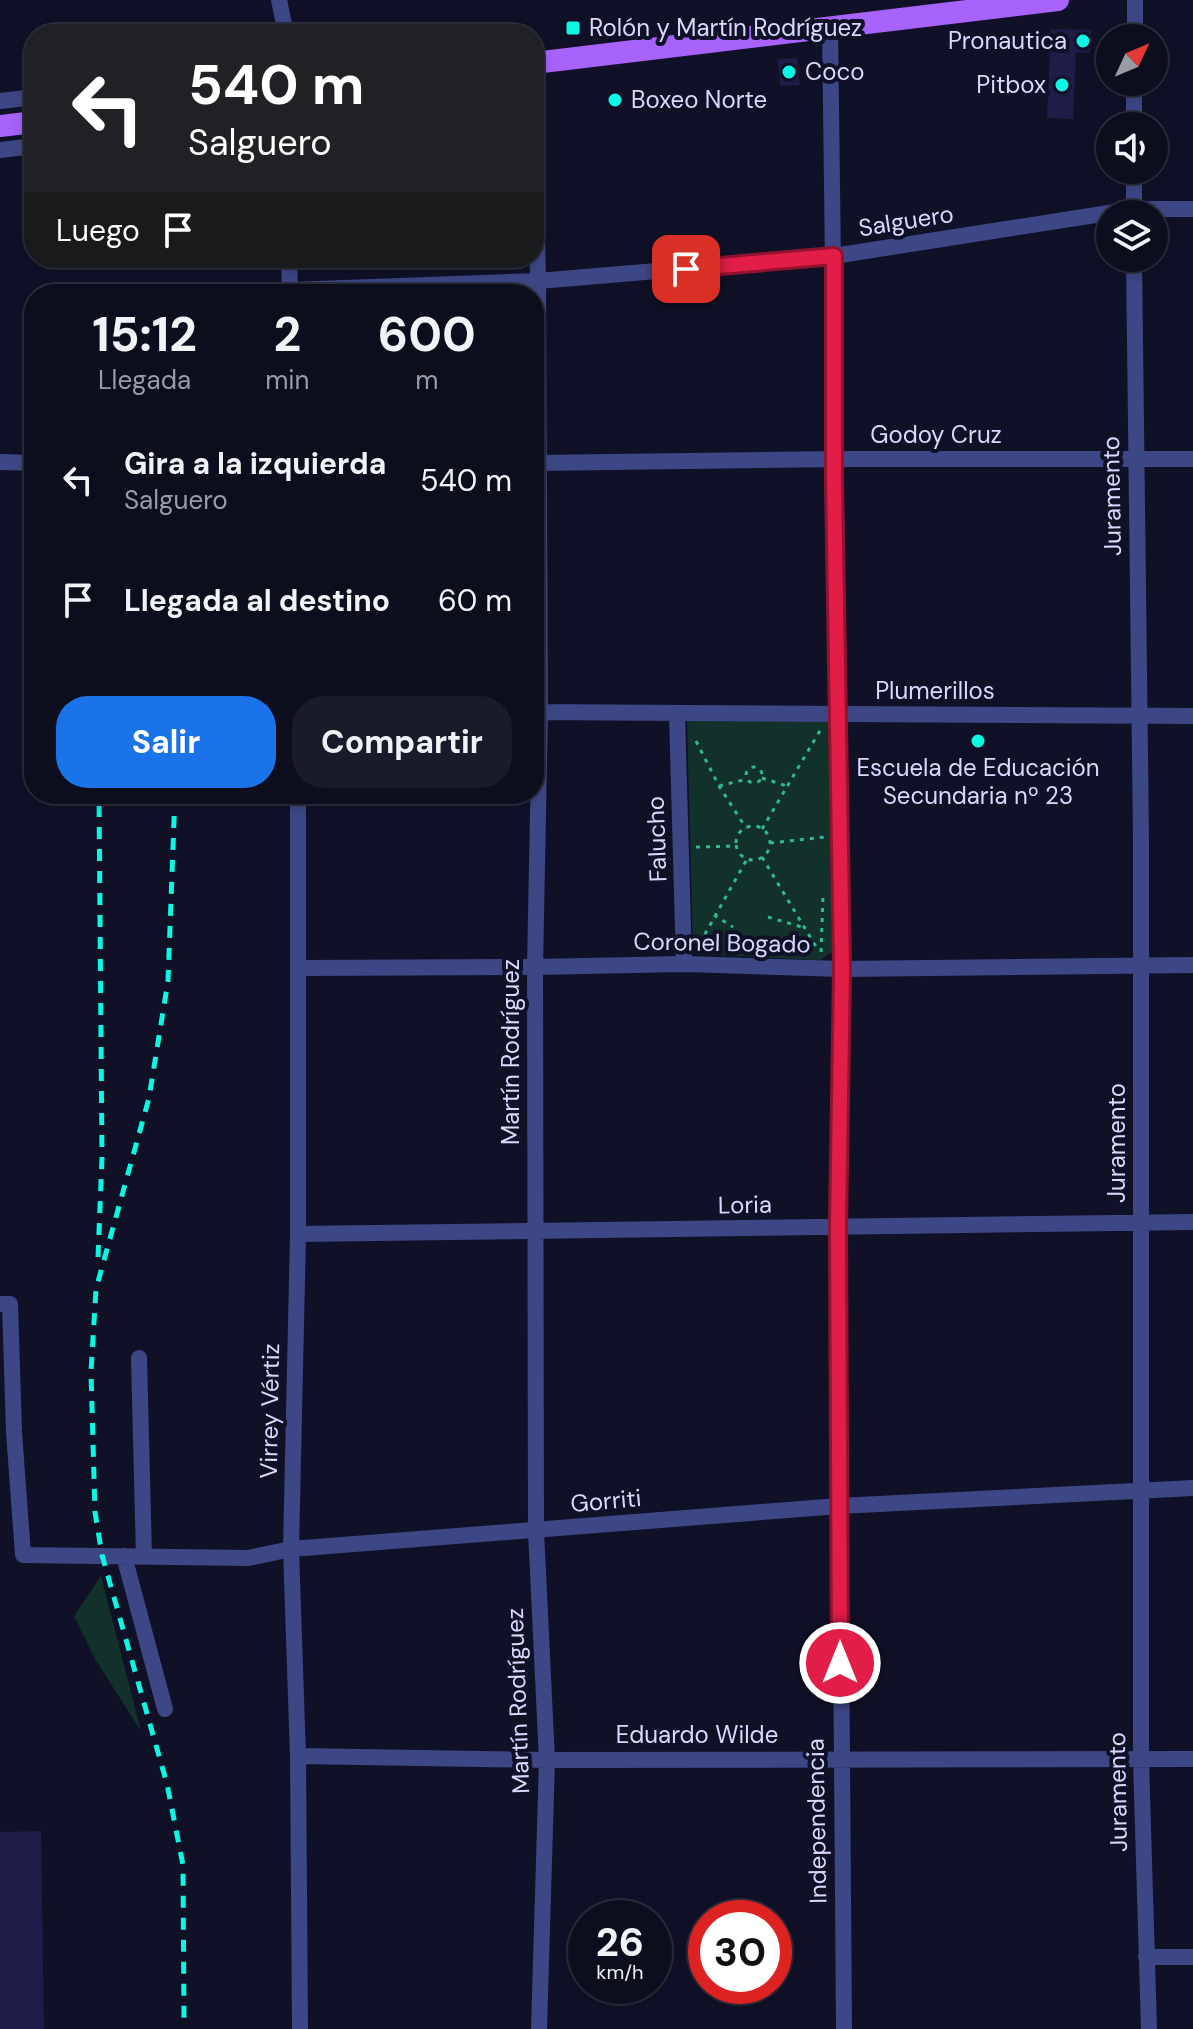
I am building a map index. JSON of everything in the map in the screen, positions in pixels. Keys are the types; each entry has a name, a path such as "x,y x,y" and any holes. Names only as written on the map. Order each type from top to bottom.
{"main road":[{"path":"544,62 1058,0"},
{"path":"0,126 24,123"}],"street":[{"path":"279,0 284,24"},
{"path":"1135,0 1135,24"},
{"name":"Independencia","path":"830,28 834,256 831,720 842,969 838,1227 844,2029"},
{"path":"0,101 24,98"},
{"path":"0,150 24,147"},
{"name":"Salguero","path":"1168,210 1193,209"},
{"name":"Salguero","path":"470,284 834,256 1096,218"},
{"name":"Martín Rodríguez","path":"538,268 538,284"},
{"name":"Juramento","path":"1134,272 1134,459 1140,645 1141,1760 1149,2029"},
{"name":"Godoy Cruz","path":"544,463 1193,459"},
{"path":"0,462 24,463"},
{"name":"Plumerillos","path":"544,712 831,720 1193,716"},
{"name":"Falucho","path":"677,714 684,964"},
{"name":"Virrey Vértiz","path":"298,804 298,1234 291,1549 298,1756 300,2029"},
{"name":"Martín Rodríguez","path":"536,804 536,1531 547,1760 539,2029"},
{"name":"Coronel Bogado","path":"298,968 684,964 842,969 1193,965"},
{"name":"Loria","path":"298,1234 1193,1222"},
{"name":"Gorriti","path":"0,1304 10,1304 14,1432 23,1555 248,1558 291,1549 839,1506 1193,1488"},
{"path":"139,1358 144,1557"},
{"path":"124,1556 165,1709"},
{"name":"Eduardo Wilde","path":"298,1756 547,1760 1193,1759"},
{"path":"1146,1957 1193,1957"}],"path":[{"path":"762,829 831,720"},
{"path":"695,739 719,786 746,828"},
{"path":"747,779 747,771 753,767 761,770 762,778"},
{"path":"762,778 787,786"},
{"path":"719,786 747,779 756,783 762,778"},
{"path":"762,829 746,828 738,835 736,846 747,859 762,857"},
{"path":"762,829 770,843"},
{"path":"770,843 825,837"},
{"path":"762,857 770,843"},
{"path":"693,847 736,846"},
{"path":"762,857 821,955 821,968"},
{"path":"697,948 747,859"},
{"path":"714,915 733,927"},
{"path":"768,917 805,928"}],"green space":[{"path":"687,719 828,721 832,952 820,960 693,954"},
{"path":"101,1576 141,1731 95,1659 74,1616"}],"building":[{"name":"Pitbox","path":"1051,29 1091,30 1090,53 1076,52 1073,119 1047,118"},
{"name":"Coco","path":"797,58 800,85 780,86 778,59"},
{"path":"41,1831 44,2029 0,2029 0,1832"}],"railway":[{"path":"98,1257 102,1158 99,804"},
{"path":"175,804 168,981 149,1098 96,1289 91,1372 95,1512 102,1555 167,1784 183,1865 184,2021"}],"place":[{"name":"Rolón y Martín Rodríguez","path":"573,28"},
{"name":"Pronautica","path":"1083,41"},
{"name":"Coco","path":"789,72"},
{"name":"Pitbox","path":"1062,85"},
{"name":"Boxeo Norte","path":"615,100"},
{"name":"Escuela de Educación Secundaria nº 23","path":"978,741"}],"route":[{"path":"686,269 834,256 834,481 842,969 838,1227 840,1663"}]}
